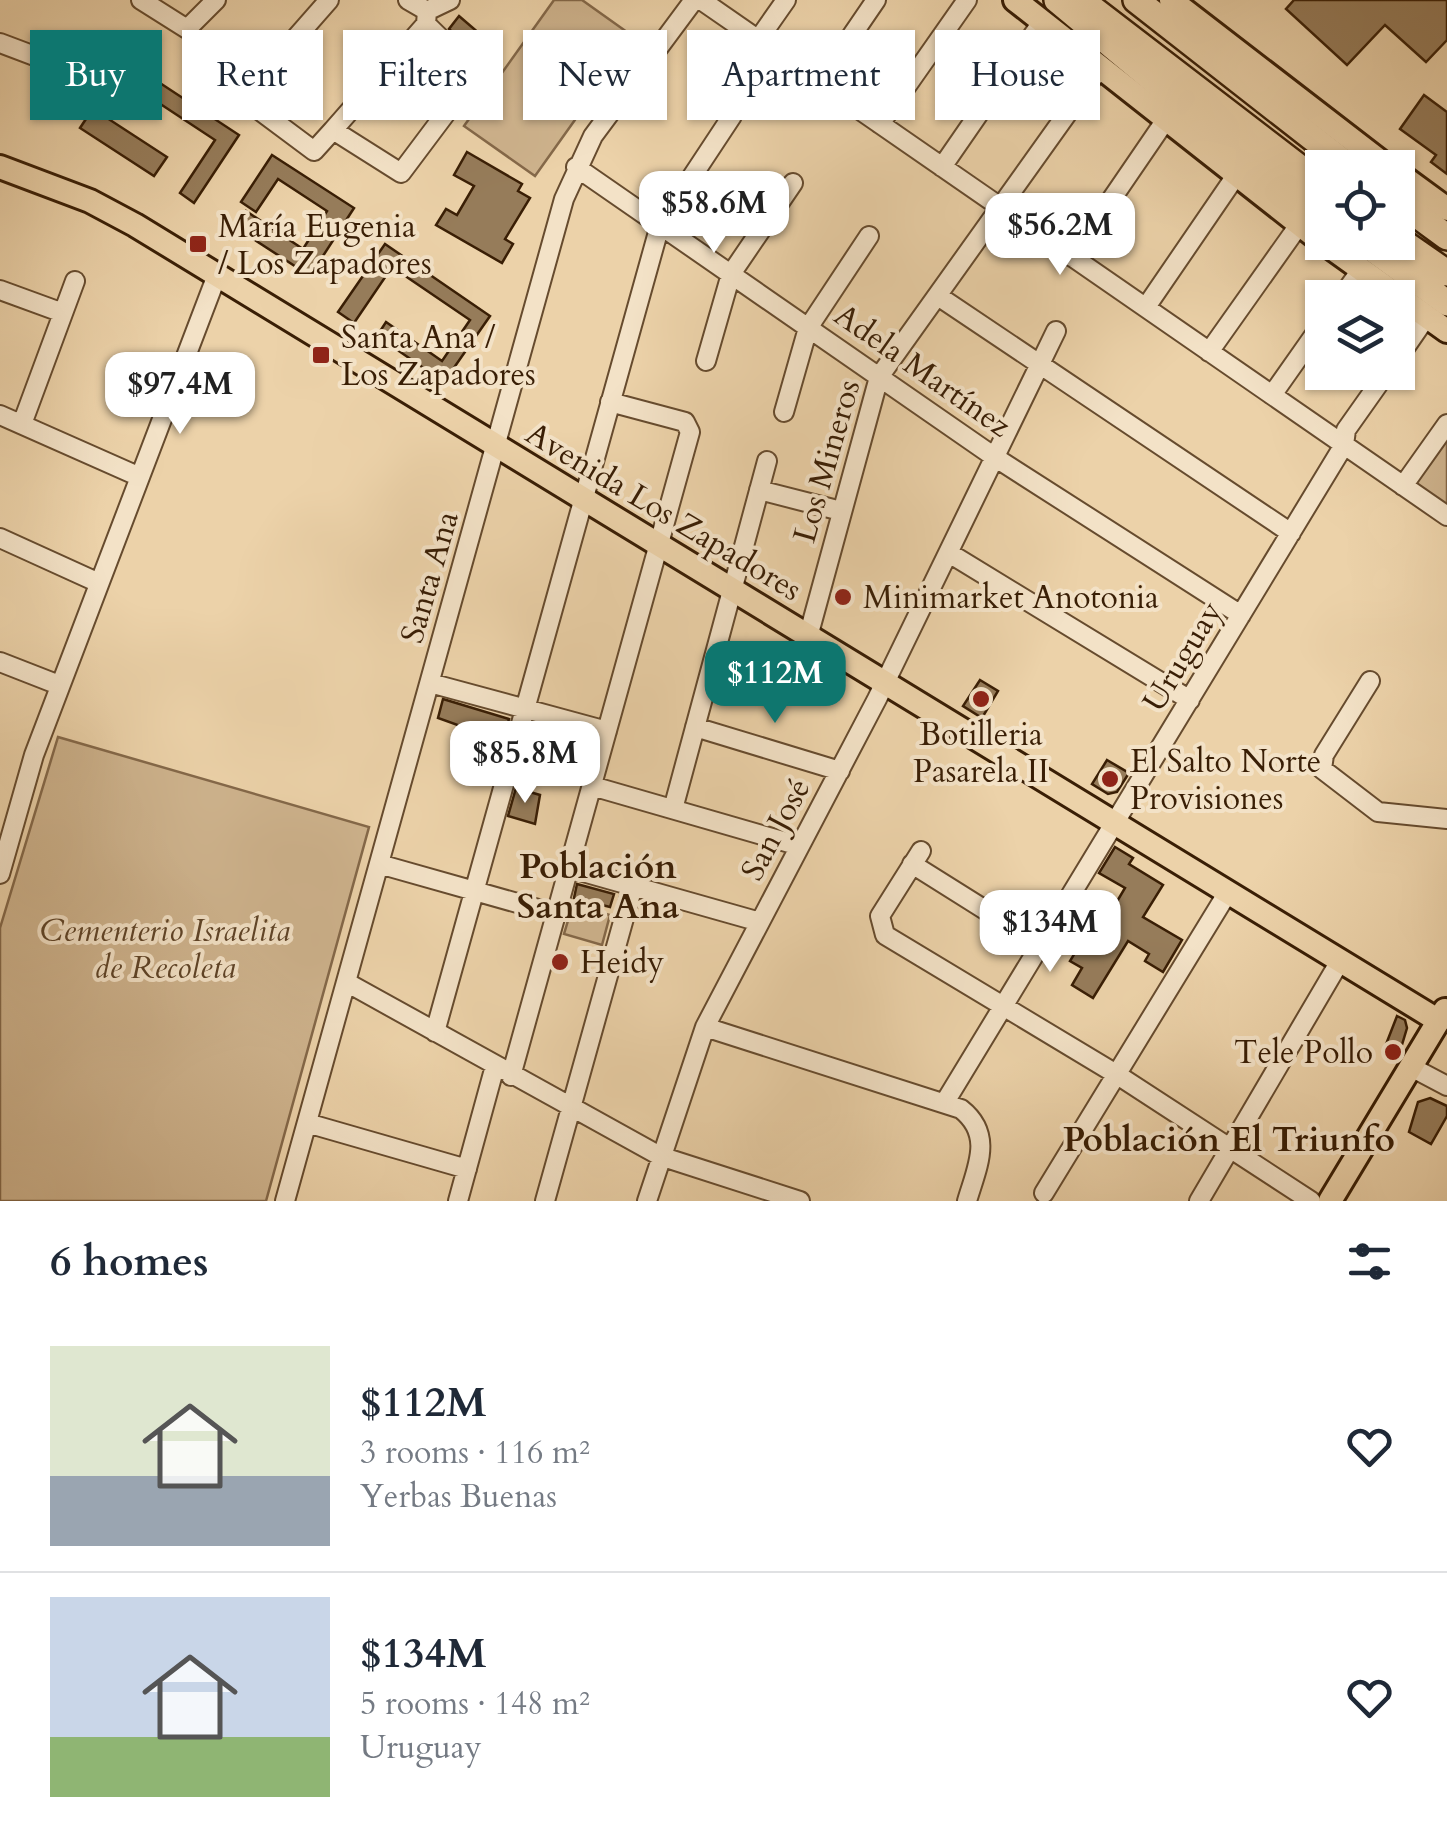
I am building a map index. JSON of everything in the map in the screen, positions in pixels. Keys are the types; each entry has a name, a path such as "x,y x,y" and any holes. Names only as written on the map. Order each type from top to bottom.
{"highway":[{"path":"1057,0 1218,134 1305,200"},
{"path":"1081,0 1305,172"},
{"path":"1136,0 1329,150"},
{"path":"1415,213 1447,237"},
{"path":"1415,250 1447,272"},
{"path":"1383,260 1437,310"}],"main road":[{"path":"1016,0 1052,30"},
{"path":"1171,0 1366,150"},
{"path":"1100,70 1305,229"},
{"name":"Avenida Los Zapadores","path":"0,167 107,210 1340,961 1443,1014"},
{"path":"1415,186 1447,208"},
{"path":"1347,260 1437,310 1447,331"},
{"path":"1330,1201 1443,1014"}],"street":[{"path":"140,0 187,29 216,0"},
{"path":"328,0 243,98 314,151 426,18 450,0"},
{"path":"333,130 402,173 476,73 408,0"},
{"path":"697,0 743,30"},
{"name":"Santa Ana","path":"285,1201 576,167 593,136 697,0"},
{"path":"765,30 786,0"},
{"path":"856,30 876,0"},
{"path":"880,124 967,0"},
{"path":"942,167 1042,22"},
{"path":"0,43 30,54"},
{"path":"435,1032 660,225 729,120"},
{"path":"874,120 1447,516"},
{"name":"Los Mineros","path":"808,637 879,377 1062,120"},
{"path":"1072,257 1165,121"},
{"name":"Adela Martínez","path":"576,167 996,458 1240,616"},
{"path":"1146,308 1235,177"},
{"path":"706,361 730,274 793,183"},
{"path":"1209,352 1299,225"},
{"path":"784,412 808,328 869,236"},
{"path":"1354,280 1361,270"},
{"path":"0,870 59,684 216,275"},
{"path":"22,424 74,281"},
{"path":"0,290 63,313"},
{"path":"938,296 1292,532"},
{"path":"1415,337 1437,310"},
{"name":"San José","path":"647,1201 705,1028 884,684 1056,331"},
{"path":"1272,395 1305,348"},
{"name":"Uruguay","path":"945,1102 1344,445 1346,430 1374,390"},
{"path":"458,1201 556,914 689,426 610,402"},
{"path":"0,415 140,477"},
{"path":"1403,486 1447,424"},
{"path":"672,809 767,461"},
{"path":"759,490 842,511"},
{"path":"0,538 99,583"},
{"path":"949,553 1190,700"},
{"path":"0,662 59,684"},
{"path":"1370,680 1324,754 1322,769 1378,812 1447,819"},
{"path":"430,682 607,731"},
{"path":"695,727 840,771"},
{"path":"592,786 800,846"},
{"path":"1041,946 917,858 880,916 881,930 1116,1074 1311,1201"},
{"path":"380,864 556,914"},
{"path":"569,868 760,922"},
{"path":"545,1201 633,886"},
{"path":"1044,1193 1228,892"},
{"path":"1199,1201 1340,961"},
{"path":"346,982 660,1156 800,1201"},
{"path":"705,1028 945,1102 966,1113 981,1137 982,1150 967,1201"},
{"path":"1411,1067 1447,1086"},
{"path":"307,1123 466,1169"}],"green space":[{"path":"554,0 582,0 624,30 533,30"},
{"path":"523,43 523,120 575,120 535,176 464,126 468,120 503,120 503,71"},
{"path":"1447,431 1447,505 1413,483"},
{"name":"Cementerio Israelita de Recoleta","path":"58,737 369,827 266,1201 0,1201 0,928"},
{"path":"573,904 610,915 602,945 564,934"}],"building":[{"path":"1294,0 1447,0 1447,40 1426,62 1385,25 1347,65 1286,9"},
{"path":"459,16 475,30 450,30"},
{"path":"162,84 182,98 182,118 162,105"},
{"path":"1424,95 1447,112 1447,174 1431,162 1436,155 1400,129"},
{"path":"85,120 110,120 167,157 154,176 80,128"},
{"path":"185,120 216,120 239,135 194,203 180,193 215,140"},
{"path":"467,152 522,184 518,191 530,198 505,239 513,244 502,263 436,225 446,209 457,215 474,186 454,175"},
{"path":"272,155 354,208 310,276 235,227 246,211 303,249 327,211 278,179 256,212 241,202"},
{"path":"385,244 490,316 444,382 377,336 386,322 442,361 470,320 392,267 354,323 338,312"},
{"name":"Botilleria Pasarela II","path":"980,680 998,691 982,718 963,706"},
{"path":"443,699 509,719 493,776 470,769 480,733 438,718"},
{"name":"El Salto Norte Provisiones","path":"1107,760 1129,773 1117,792 1108,794 1092,784"},
{"path":"516,788 540,795 535,824 508,816"},
{"path":"1115,847 1133,858 1129,864 1163,885 1143,917 1182,940 1163,972 1145,961 1149,954 1128,941 1093,998 1072,985 1082,968 1070,961 1101,910 1109,915 1125,888 1099,873"},
{"path":"577,884 614,894 610,907 574,898"},
{"path":"1397,1016 1405,1020 1407,1028 1398,1058 1383,1052"},
{"path":"1430,1098 1447,1106 1447,1116 1431,1144 1409,1132 1418,1102"}],"place":[{"name":"María Eugenia / Los Zapadores","path":"198,244"},
{"name":"Santa Ana / Los Zapadores","path":"321,355"},
{"name":"Minimarket Anotonia","path":"843,597"},
{"name":"Botilleria Pasarela II","path":"981,699"},
{"name":"El Salto Norte Provisiones","path":"1110,779"},
{"name":"Heidy","path":"560,962"},
{"name":"Tele Pollo","path":"1393,1052"}],"district":[{"name":"Población Santa Ana","path":"598,886"},
{"name":"Población El Triunfo","path":"1229,1139"}]}
